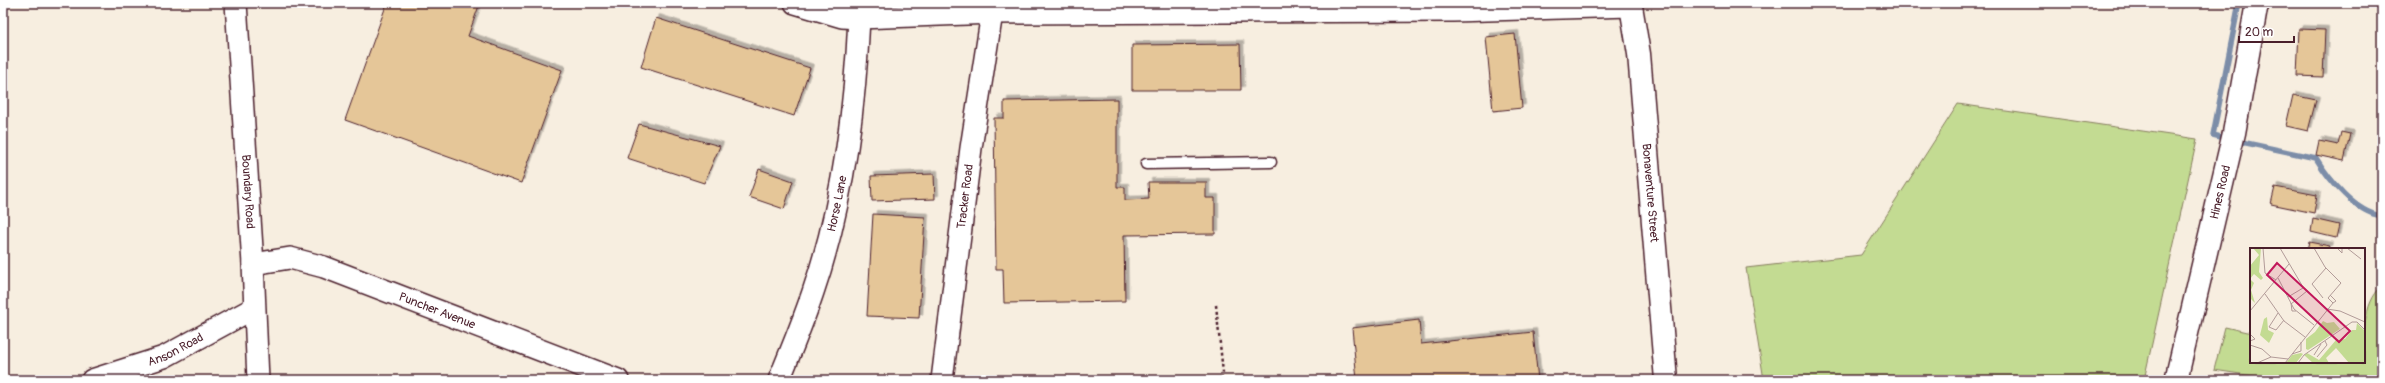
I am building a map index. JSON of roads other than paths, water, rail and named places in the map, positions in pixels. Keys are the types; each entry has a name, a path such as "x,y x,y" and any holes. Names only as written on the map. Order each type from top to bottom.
{"street":[{"name":"Boundary Road","path":"236,3 253,264 258,380"},
{"path":"795,3 842,17 859,18 992,13 1446,11 1631,4"},
{"name":"Hines Road","path":"2176,380 2231,143 2257,3"},
{"name":"Bonaventure Street","path":"1631,4 1639,54 1666,380"},
{"name":"Tracker Road","path":"942,380 971,148 992,13"},
{"name":"Horse Lane","path":"779,380 813,291 830,228 846,150 856,83 859,18"},
{"name":"Puncher Avenue","path":"253,264 290,258 324,267 618,380"},
{"name":"Anson Road","path":"92,380 164,357 254,308"}],"lane":[{"path":"1146,164 1271,162"}],"waterway":[{"path":"2229,139 2213,135 2239,3"},
{"path":"2237,141 2316,158 2328,176 2353,202 2372,214 2382,216"}]}
